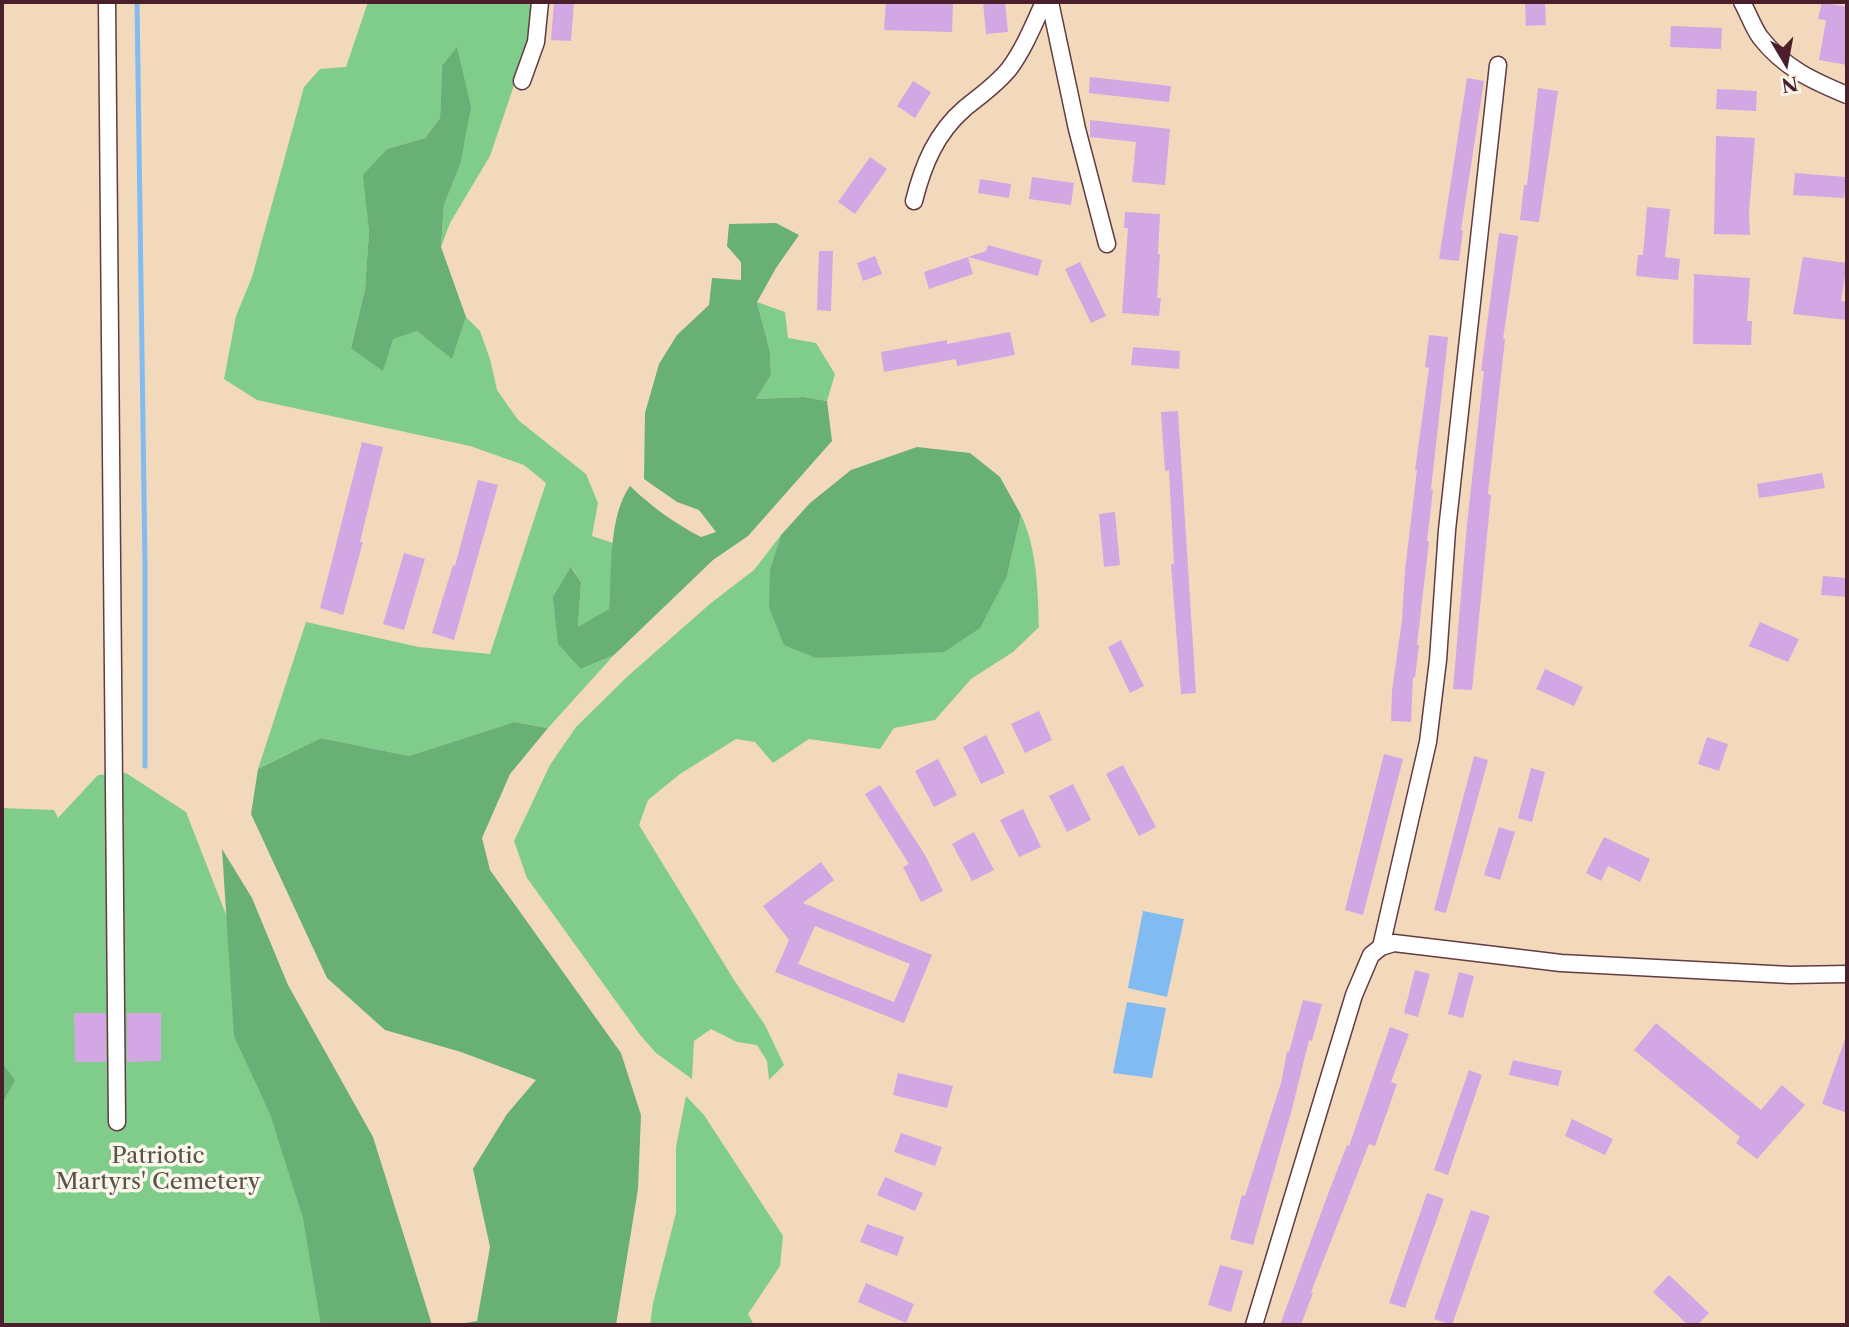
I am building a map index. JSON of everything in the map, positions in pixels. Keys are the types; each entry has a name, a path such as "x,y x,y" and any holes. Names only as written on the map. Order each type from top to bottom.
{"street":[{"path":"107,2 117,1122"},
{"path":"522,81 536,42 540,2"},
{"path":"914,201 919,180 932,149 945,129 964,109 991,89 1010,66 1044,2"},
{"path":"1050,2 1077,129 1107,244"},
{"path":"1742,2 1759,35 1776,54 1806,78 1847,95"},
{"path":"1381,947 1428,742 1438,660 1448,517 1498,65"},
{"path":"1254,1325 1354,995 1371,956 1381,947 1394,943 1574,963 1790,975 1847,974"}],"green space":[{"path":"368,2 533,2 532,25 525,53 490,156 450,223 441,247 444,205 460,165 442,66 440,118 425,138 387,149 364,175 369,232 365,289 351,347 417,331 452,358 466,317 480,331 497,390 518,420 586,474 598,503 592,536 613,543 609,609 578,628 581,582 572,567 581,669 614,655 548,728 514,722 409,756 321,738 258,769 306,622 419,647 490,654 546,483 524,465 470,446 257,400 224,379 236,316 252,277 304,87 320,69 346,67"},
{"path":"457,47 471,107 460,165 444,205 441,247 466,317 452,359 417,331 393,339 383,371 351,348 365,289 369,232 363,175 387,149 425,138 440,118 442,66"},
{"path":"776,223 799,235 757,302 770,352 771,375 756,399 804,397 827,401 832,441 748,536 713,560 614,655 581,669 558,644 553,597 571,567 581,582 578,627 609,609 614,529 630,486 664,514 701,537 716,532 699,510 677,502 644,479 645,413 659,364 677,335 709,305 712,278 741,280 741,262 727,246 729,224"},
{"path":"757,302 785,312 788,338 816,343 835,374 827,401 804,397 756,399 771,375 770,352"},
{"path":"917,447 970,453 1000,477 1021,515 1007,576 980,628 944,652 816,658 784,645 769,607 770,569 781,535 810,503 851,470"},
{"path":"1021,515 1033,555 1039,627 1013,652 971,679 935,720 894,728 880,749 809,739 773,763 755,742 736,739 680,774 648,800 639,825 734,980 765,1025 784,1065 769,1080 767,1061 757,1045 737,1042 711,1029 694,1041 692,1079 656,1053 641,1036 527,878 514,841 550,765 576,727 628,676 711,603 754,570 781,535 770,569 816,658 878,654 1007,576"},
{"path":"514,722 548,728 510,774 482,838 490,870 621,1053 641,1115 638,1189 616,1325 453,1325 477,1321 490,1247 473,1169 507,1114 536,1080 461,1052 385,1030 327,978 251,814 258,769 321,738 409,756"},
{"name":"Patriotic Martyrs' Cemetery","path":"126,773 186,812 385,1325 2,1325 2,1070 6,1069 2,1063 2,808 54,810 58,818 98,775"},
{"path":"222,849 252,898 288,985 373,1137 432,1325 321,1325 303,1218 270,1114 234,1036"},
{"path":"2,1063 15,1080 2,1104"},
{"path":"686,1096 704,1115 783,1236 780,1266 748,1314 754,1325 650,1325 676,1213 676,1147"}],"water":[{"path":"1143,911 1184,919 1167,997 1128,988"},
{"path":"1127,1002 1166,1008 1152,1078 1113,1073"}],"building":[{"path":"554,2 574,2 571,41 551,40"},
{"path":"886,2 953,2 952,32 884,30"},
{"path":"983,2 1005,2 1008,32 986,34"},
{"path":"1525,2 1545,2 1546,25 1526,26"},
{"path":"1822,2 1847,7 1847,65 1819,60 1826,20 1818,19"},
{"path":"1671,26 1722,28 1721,49 1670,47"},
{"path":"1090,77 1171,86 1169,102 1089,93"},
{"path":"1467,78 1484,81 1461,230 1459,261 1439,259"},
{"path":"913,81 931,92 915,118 897,106"},
{"path":"1538,88 1558,91 1539,222 1520,220 1524,185 1527,185"},
{"path":"1717,89 1757,91 1756,111 1716,109"},
{"path":"1090,120 1170,129 1165,185 1132,182 1136,142 1090,137"},
{"path":"1716,136 1755,138 1749,213 1750,235 1714,234"},
{"path":"870,157 887,169 855,214 838,202"},
{"path":"1795,173 1846,177 1844,198 1793,195"},
{"path":"1032,177 1074,183 1071,205 1029,199"},
{"path":"980,179 1011,184 1009,198 978,193"},
{"path":"1647,207 1670,209 1665,257 1680,259 1678,280 1636,276 1638,255 1643,255"},
{"path":"1125,212 1160,214 1157,298 1161,298 1159,316 1122,313 1128,228 1124,228"},
{"path":"1499,233 1518,236 1503,339 1472,690 1453,689 1484,371 1481,371"},
{"path":"988,245 1042,260 1038,276 968,257 986,251"},
{"path":"819,251 833,251 831,311 817,310"},
{"path":"875,256 882,274 863,281 857,263"},
{"path":"968,257 973,274 929,289 924,272"},
{"path":"1803,257 1847,263 1841,301 1847,302 1847,320 1793,314"},
{"path":"1080,262 1106,316 1091,323 1065,269"},
{"path":"1694,274 1750,278 1747,321 1752,321 1751,345 1693,344"},
{"path":"1010,332 1015,355 957,366 956,359 884,372 881,352 947,340 947,344"},
{"path":"1429,335 1448,337 1431,489 1419,645 1415,678 1413,677 1411,722 1391,721 1415,470 1429,368 1425,367"},
{"path":"1133,347 1180,351 1179,369 1131,365"},
{"path":"1178,411 1196,693 1181,694 1171,564 1174,564 1169,470 1165,471 1161,412"},
{"path":"362,442 383,447 360,542 363,542 343,615 320,608"},
{"path":"1822,473 1825,488 1759,498 1757,484"},
{"path":"478,480 498,485 454,640 432,633 453,565 455,566"},
{"path":"1115,512 1120,565 1104,567 1099,514"},
{"path":"404,553 425,559 404,630 383,624"},
{"path":"1823,576 1847,578 1847,597 1821,595"},
{"path":"1760,622 1799,639 1788,662 1749,646"},
{"path":"1121,640 1144,686 1130,693 1108,647"},
{"path":"1545,669 1583,687 1574,706 1536,689"},
{"path":"1039,711 1052,740 1025,753 1011,724"},
{"path":"986,735 1005,773 981,784 963,747"},
{"path":"1707,737 1728,744 1719,771 1698,764"},
{"path":"1384,754 1403,759 1363,915 1345,910"},
{"path":"1474,756 1488,760 1446,913 1434,910"},
{"path":"938,759 957,795 934,807 915,771"},
{"path":"1123,765 1156,827 1139,836 1106,774"},
{"path":"1531,768 1545,772 1532,822 1518,818"},
{"path":"1073,784 1091,820 1067,832 1049,796"},
{"path":"880,785 925,855 943,891 921,902 903,867 909,864 865,794"},
{"path":"1023,809 1041,847 1019,857 1000,820"},
{"path":"1499,827 1515,832 1500,880 1484,875"},
{"path":"974,832 994,870 972,881 952,844"},
{"path":"1604,837 1650,859 1640,882 1608,866 1601,881 1586,873"},
{"path":"821,862 834,880 803,903 932,955 904,1023 775,972 789,940 763,906","holes":["815,926 910,964 894,1002 798,964"]},
{"path":"1415,970 1430,974 1418,1017 1404,1013"},
{"path":"1459,972 1474,976 1463,1018 1448,1014"},
{"path":"1303,1000 1322,1004 1312,1041 1309,1040 1253,1245 1230,1239 1242,1195 1245,1196 1281,1083 1287,1052"},
{"path":"74,1013 106,1013 106,1062 75,1062"},
{"path":"127,1013 161,1013 161,1061 127,1062"},
{"path":"1656,1023 1761,1110 1782,1085 1805,1105 1757,1159 1736,1143 1740,1137 1634,1050"},
{"path":"1390,1027 1409,1034 1391,1082 1397,1084 1375,1146 1369,1144 1311,1292 1313,1293 1301,1325 1280,1325 1328,1194 1347,1145 1349,1146"},
{"path":"1845,1039 1847,1040 1847,1113 1822,1104"},
{"path":"1513,1060 1562,1071 1558,1086 1509,1075"},
{"path":"1469,1070 1482,1075 1448,1175 1434,1170"},
{"path":"898,1073 953,1086 947,1108 893,1095"},
{"path":"1572,1119 1613,1139 1605,1155 1565,1136"},
{"path":"901,1133 942,1147 935,1166 894,1152"},
{"path":"885,1177 923,1193 915,1211 877,1195"},
{"path":"1427,1193 1444,1199 1405,1308 1389,1303"},
{"path":"1471,1210 1490,1216 1452,1325 1434,1319"},
{"path":"867,1224 904,1237 897,1256 860,1242"},
{"path":"1220,1265 1243,1271 1231,1312 1208,1305"},
{"path":"1669,1275 1709,1313 1697,1325 1688,1325 1653,1292"},
{"path":"866,1283 914,1304 906,1323 858,1302"}],"waterway":[{"path":"137,2 145,565 145,766"}]}
